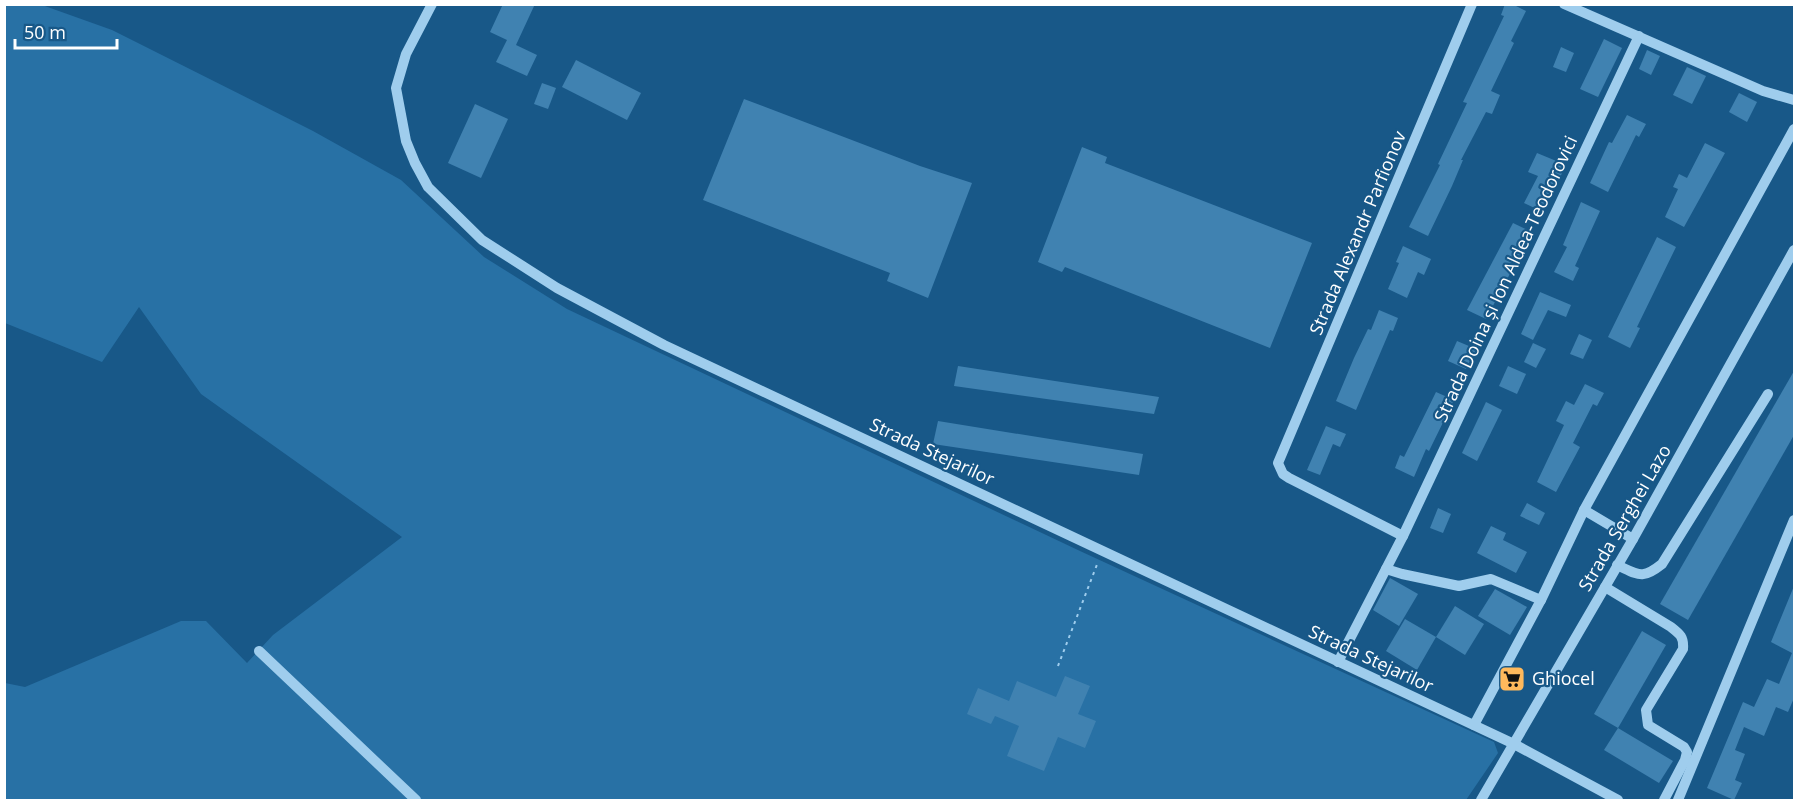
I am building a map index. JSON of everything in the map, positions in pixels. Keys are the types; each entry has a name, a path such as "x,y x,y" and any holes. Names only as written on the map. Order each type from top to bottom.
{"street":[{"name":"Strada Stejarilor","path":"432,4 406,54 396,88 406,141 428,187 482,240 557,288 664,345 1514,744 1618,801"},
{"name":"Strada Alexandr Parfionov","path":"1403,536 1282,474 1278,463 1472,4"},
{"path":"1564,4 1763,91 1794,100"},
{"name":"Strada Doina și Ion Aldea-Teodorovici","path":"1338,662 1403,536 1639,36"},
{"path":"1474,725 1541,600 1584,510 1794,129"},
{"name":"Strada Serghei Lazo","path":"1481,801 1633,539 1794,250"},
{"path":"1617,565 1638,575 1649,574 1662,564 1768,393"},
{"path":"1584,510 1633,539"},
{"path":"1678,801 1794,520"},
{"path":"1386,569 1412,577 1459,586 1491,579 1541,600"},
{"path":"1605,587 1671,627 1681,634 1684,640 1683,649 1646,710 1648,725 1684,747 1687,752 1664,801"},
{"path":"259,651 416,801"}],"path":[{"path":"1058,666 1102,550"}],"shaded area":[{"path":"5,4 42,5 112,30 313,131 401,180 484,257 567,309 1080,551 1494,742 1498,753 1466,800 5,800 5,683 25,687 181,621 206,621 247,663 273,635 402,537 201,394 139,307 102,362 5,323"}],"building":[{"path":"503,4 535,4 516,45 537,55 527,76 496,62 507,40 490,32"},
{"path":"1505,4 1512,4 1526,11 1511,41 1514,43 1491,91 1500,95 1492,114 1486,112 1461,160 1463,160 1452,186 1428,236 1409,227 1440,165 1438,164 1467,103 1463,102 1504,16 1501,15"},
{"path":"1604,39 1622,48 1598,97 1580,89"},
{"path":"1561,47 1574,53 1566,72 1553,67"},
{"path":"1647,50 1660,56 1651,75 1639,69"},
{"path":"576,60 641,93 627,120 562,87"},
{"path":"1687,67 1706,76 1692,104 1673,95"},
{"path":"542,83 556,88 548,109 534,104"},
{"path":"1739,93 1757,102 1747,122 1729,112"},
{"path":"744,99 920,166 972,183 928,298 887,281 890,273 703,200"},
{"path":"475,104 508,119 481,178 448,163"},
{"path":"1627,115 1646,124 1639,137 1636,135 1608,192 1590,183 1609,142 1612,143"},
{"path":"1705,143 1725,153 1684,227 1665,217 1678,189 1673,187 1679,174 1687,178"},
{"path":"1082,147 1107,157 1105,163 1312,243 1270,348 1065,267 1062,272 1038,262"},
{"path":"1537,153 1566,165 1543,212 1524,203 1538,176 1528,172"},
{"path":"1581,202 1600,211 1575,266 1579,268 1573,281 1554,272 1567,247 1563,245"},
{"path":"1513,223 1532,232 1486,319 1467,310"},
{"path":"1657,237 1676,247 1637,327 1640,328 1630,348 1608,337"},
{"path":"1403,246 1431,259 1424,275 1418,272 1407,298 1388,289 1399,263 1396,262"},
{"path":"1540,292 1571,305 1566,317 1548,310 1533,340 1521,334"},
{"path":"1379,310 1398,318 1393,331 1390,330 1356,410 1336,401 1354,358 1368,329 1371,330"},
{"path":"1579,334 1592,340 1583,359 1570,354"},
{"path":"1457,341 1476,349 1466,369 1448,361"},
{"path":"1533,343 1546,349 1536,368 1524,362"},
{"path":"958,366 1159,397 1154,414 954,386"},
{"path":"1508,366 1526,374 1517,394 1499,386"},
{"path":"1794,371 1794,435 1688,620 1660,604"},
{"path":"1585,384 1604,393 1597,406 1593,404 1573,443 1580,447 1556,492 1537,482 1564,425 1556,421 1566,401 1574,405"},
{"path":"1436,392 1454,400 1429,451 1426,449 1414,477 1395,468 1400,455 1404,457"},
{"path":"1486,402 1502,410 1477,461 1462,453"},
{"path":"938,421 1143,454 1139,475 933,444"},
{"path":"1326,426 1346,434 1340,447 1333,444 1320,475 1307,470"},
{"path":"1527,503 1545,513 1539,525 1520,516"},
{"path":"1438,508 1451,514 1443,533 1430,528"},
{"path":"1491,526 1506,533 1503,540 1527,552 1516,573 1477,553"},
{"path":"1390,578 1418,594 1399,626 1373,610"},
{"path":"1794,586 1794,698 1788,712 1776,707 1764,736 1744,727 1735,750 1745,754 1735,780 1742,783 1734,800 1707,788 1743,702 1754,707 1767,679 1779,684 1792,653 1771,642"},
{"path":"1495,589 1527,607 1510,635 1478,616"},
{"path":"1455,606 1484,624 1465,655 1436,637"},
{"path":"1405,619 1436,637 1417,670 1386,651"},
{"path":"1642,631 1666,645 1618,728 1594,714"},
{"path":"1065,676 1090,686 1078,714 1096,721 1085,748 1058,737 1044,771 1007,756 1019,726 995,716 991,724 967,714 978,688 1009,701 1017,681 1056,697"},
{"path":"1618,728 1673,761 1659,783 1604,750"}],"place":[{"name":"Ghiocel","path":"1512,679"}]}
